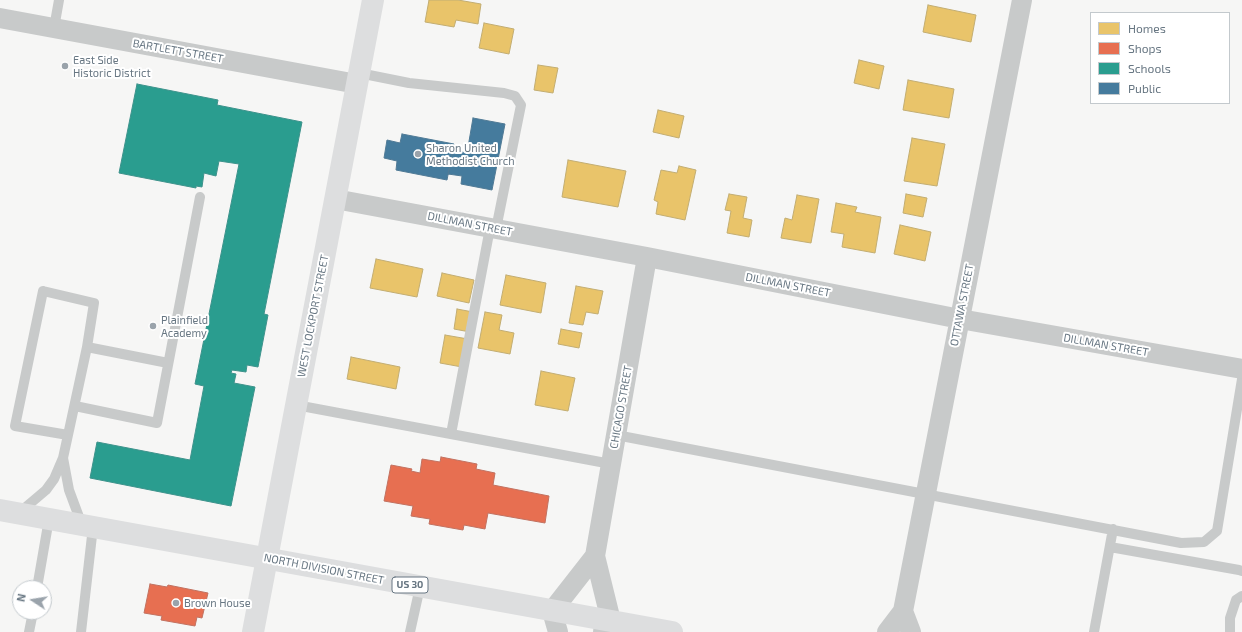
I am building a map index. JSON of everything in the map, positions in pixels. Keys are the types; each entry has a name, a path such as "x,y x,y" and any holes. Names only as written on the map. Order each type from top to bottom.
{"main road":[{"name":"WEST LOCKPORT STREET","path":"253,632 373,0"},
{"name":"NORTH DIVISION STREET","path":"9,512 552,611 607,627 672,632"}],"street":[{"name":"OTTAWA STREET","path":"887,632 903,611 1022,0"},
{"name":"BARTLETT STREET","path":"0,18 358,79"},
{"name":"DILLMAN STREET","path":"335,199 646,257 960,319 1242,369"},
{"name":"CHICAGO STREET","path":"607,627 595,556 646,257"},
{"name":"CHICAGO STREET","path":"552,611 595,556"},
{"path":"552,611 558,632"},
{"path":"903,611 911,632"}],"lane":[{"path":"54,28 59,0"},
{"path":"358,79 504,93 515,96 521,104 493,228 451,434"},
{"path":"74,406 157,423 200,197"},
{"path":"9,512 46,490 54,479 63,458 88,347 94,303 43,292 15,426 68,435"},
{"path":"88,347 168,363"},
{"path":"616,435 1181,543 1204,542 1217,531 1242,379"},
{"path":"296,405 611,464"},
{"path":"63,458 69,490 87,526 81,632"},
{"path":"38,580 48,519"},
{"path":"1094,632 1113,529"},
{"path":"1110,547 1242,571"},
{"path":"410,632 420,587"},
{"path":"1230,632 1230,618 1236,600 1242,596"},
{"path":"29,632 31,620"}],"building: Homes":[{"path":"429,0 458,0 481,4 478,24 456,20 454,27 425,22"},
{"path":"928,5 976,15 971,42 923,32"},
{"path":"484,23 514,29 509,54 479,48"},
{"path":"859,60 884,66 879,89 854,83"},
{"path":"538,65 558,68 553,93 534,90"},
{"path":"908,80 954,89 949,118 903,110"},
{"path":"658,110 684,116 679,138 653,132"},
{"path":"912,138 945,144 937,186 904,181"},
{"path":"568,160 626,171 618,207 562,197"},
{"path":"679,166 696,170 685,220 656,214 658,202 654,200 661,170 677,173"},
{"path":"729,194 747,197 743,218 752,220 749,237 727,233 731,211 725,210"},
{"path":"906,194 927,198 923,217 903,213"},
{"path":"797,195 819,199 811,243 781,238 785,218 792,220"},
{"path":"836,203 857,207 855,212 881,217 875,253 842,247 844,234 831,232"},
{"path":"900,225 931,232 925,261 894,254"},
{"path":"376,259 423,269 417,297 370,288"},
{"path":"442,273 474,280 469,303 437,296"},
{"path":"506,275 546,283 541,313 500,305"},
{"path":"576,286 603,291 598,314 586,312 583,325 569,323"},
{"path":"457,309 473,312 470,332 454,329"},
{"path":"485,312 502,315 499,330 514,333 510,354 478,348"},
{"path":"561,329 582,333 579,348 558,344"},
{"path":"445,335 468,339 462,367 440,363"},
{"path":"351,357 400,367 396,389 347,379"},
{"path":"541,371 575,378 568,411 535,405"}],"building: Shops":[{"path":"441,457 477,464 476,469 495,473 493,485 549,496 545,523 488,513 485,529 464,525 463,530 429,524 430,519 411,516 413,506 384,501 391,465 412,469 411,471 420,473 422,459 440,462"},
{"name":"Brown House","path":"150,584 167,587 168,585 208,593 202,618 197,617 195,626 161,620 162,616 144,613"}],"building: Schools":[{"path":"137,84 218,100 217,105 302,122 264,314 268,315 258,367 247,365 246,372 232,370 231,373 236,374 234,383 255,387 231,506 90,478 97,442 190,460 204,386 195,384 239,164 219,161 216,176 204,173 202,187 196,186 196,188 119,173"}],"building: Public":[{"path":"473,118 505,124 492,190 461,184 462,176 448,174 453,150 467,153"},
{"name":"Sharon United Methodist Church","path":"402,134 454,144 447,180 396,170 397,161 384,158 387,140 400,143"}],"place":[{"name":"East Side Historic District","path":"65,66"},
{"name":"Sharon United Methodist Church","path":"418,154"},
{"name":"Plainfield Academy","path":"153,326"},
{"name":"Brown House","path":"176,603"}]}
